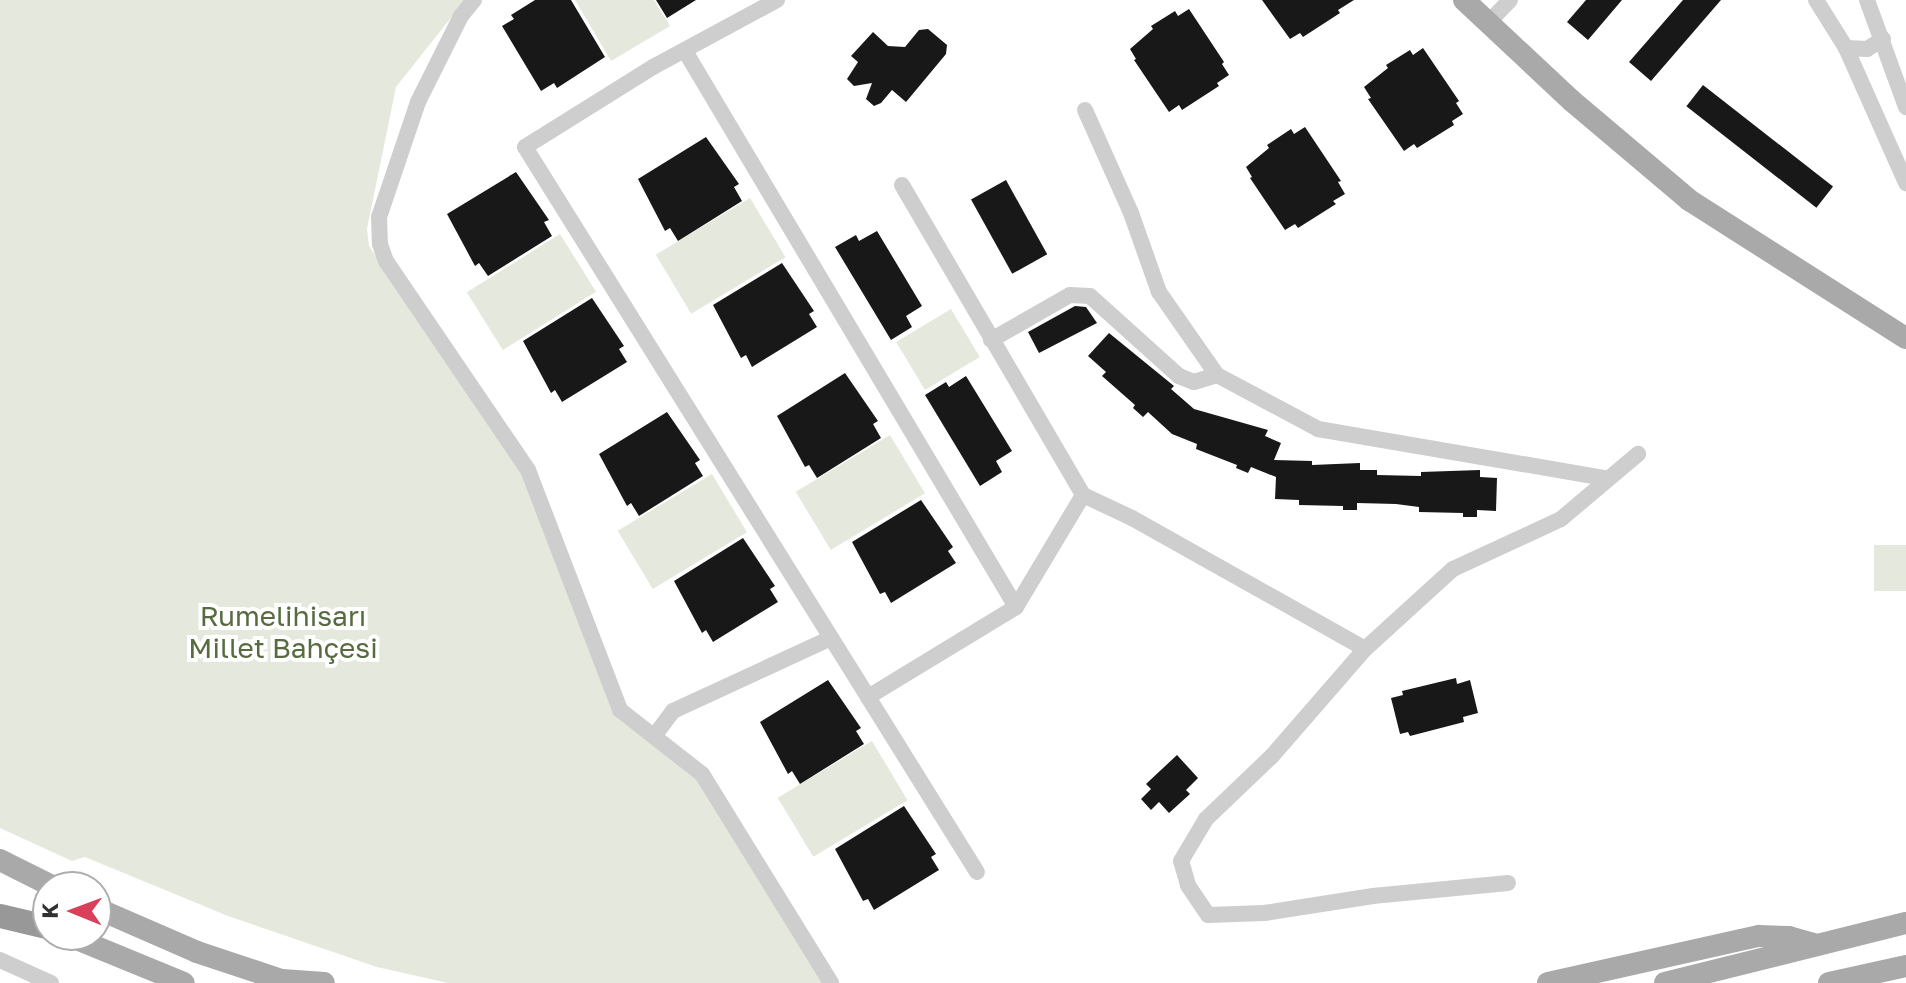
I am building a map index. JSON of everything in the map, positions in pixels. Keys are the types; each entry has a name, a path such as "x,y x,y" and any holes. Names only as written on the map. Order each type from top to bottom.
{"highway":[{"path":"0,916 32,924"}],"main road":[{"path":"1464,0 1487,24 1689,200 1906,338"},
{"path":"0,860 32,876"},
{"path":"0,903 32,919"},
{"path":"112,915 197,952 286,982 324,983"},
{"path":"1665,983 1906,923"},
{"path":"1548,983 1759,936 1789,937 1813,944"},
{"path":"106,951 184,983"},
{"path":"1829,983 1906,966"}],"street":[{"path":"474,0 461,16 418,102 379,217 380,244 386,261 528,470 620,710 702,774 831,983"},
{"path":"777,0 653,67 525,147 977,872"},
{"path":"1487,24 1510,0"},
{"path":"1816,0 1846,48 1906,183"},
{"path":"1867,0 1906,107"},
{"path":"1846,48 1867,49 1883,39"},
{"path":"685,51 1016,607"},
{"path":"1085,110 1131,213 1159,292 1217,375 1318,429 1605,478"},
{"path":"902,185 1083,495 1132,518 1365,649"},
{"path":"991,340 1070,295 1090,296 1179,376 1194,382 1217,375"},
{"path":"1508,883 1373,896 1264,913 1208,915 1188,885 1181,861 1206,819 1272,756 1365,649 1453,569 1561,519 1605,478 1638,454"},
{"path":"868,697 1016,607 1083,495"},
{"path":"655,735 673,711 831,638"},
{"path":"0,960 51,983"}],"green space":[{"name":"Rumelihisarı Millet Bahçesi","path":"0,0 465,0 396,87 367,229 369,246 527,479 616,717 696,777 823,983 448,983 377,967 228,916 85,857 72,861 0,828"},
{"path":"575,0 654,0 670,26 611,61"},
{"path":"750,198 786,257 691,314 656,255"},
{"path":"560,234 596,292 503,350 467,292"},
{"path":"951,309 980,357 925,390 896,342"},
{"path":"890,435 925,493 831,550 796,492"},
{"path":"712,474 747,532 653,589 618,531"},
{"path":"1874,545 1906,545 1906,591 1874,591"},
{"path":"872,741 908,800 813,857 778,798"}],"building":[{"path":"535,0 571,0 605,57 557,88 554,83 541,91 502,26 514,19 511,15"},
{"path":"656,0 696,0 667,18"},
{"path":"1262,0 1354,0 1303,37 1300,33 1290,39"},
{"path":"1586,0 1622,0 1588,40 1567,22"},
{"path":"1683,0 1721,0 1651,81 1629,62"},
{"path":"1189,9 1224,62 1222,64 1229,75 1217,83 1219,86 1182,110 1179,105 1169,112 1130,49 1153,29 1151,26 1175,11 1178,16"},
{"path":"928,29 947,45 946,54 906,102 892,90 881,103 874,106 866,99 872,83 854,86 847,79 858,62 851,56 873,32 888,46 905,47 919,30"},
{"path":"1423,48 1459,101 1456,103 1463,114 1452,121 1454,125 1417,148 1414,144 1404,151 1368,99 1371,98 1364,87 1388,68 1386,65 1410,50 1413,55"},
{"path":"1703,85 1833,187 1816,208 1686,106"},
{"path":"1305,127 1341,181 1338,182 1345,194 1333,201 1336,204 1298,228 1295,224 1285,230 1246,167 1269,148 1267,145 1291,129 1294,134"},
{"path":"706,137 739,184 734,187 742,201 678,241 670,228 665,231 638,179"},
{"path":"516,172 549,220 544,222 552,236 488,276 479,263 475,266 447,214"},
{"path":"1006,180 1047,254 1012,274 971,199"},
{"path":"877,231 922,306 906,316 912,327 891,340 835,247 856,235 859,241"},
{"path":"782,263 814,311 809,314 817,327 752,367 746,355 741,358 713,305"},
{"path":"592,298 624,346 619,349 627,362 562,402 555,390 551,393 523,341"},
{"path":"1075,306 1086,307 1097,323 1039,353 1028,332"},
{"path":"1109,333 1174,386 1171,389 1194,409 1268,430 1265,436 1281,443 1274,460 1312,461 1312,465 1360,463 1360,470 1377,470 1377,475 1421,476 1421,472 1480,470 1480,477 1497,478 1496,511 1477,510 1477,517 1463,517 1463,513 1419,512 1419,507 1396,504 1357,503 1357,510 1343,510 1343,506 1299,505 1299,500 1275,499 1276,477 1251,467 1248,473 1236,468 1237,465 1196,449 1197,444 1172,434 1148,412 1143,417 1133,408 1135,405 1102,376 1106,372 1088,356"},
{"path":"845,373 878,421 873,424 881,438 817,478 809,465 805,467 777,416"},
{"path":"966,376 1012,451 996,461 1002,472 980,486 925,395 946,382 949,387"},
{"path":"667,412 700,460 695,463 703,476 639,516 631,503 627,506 599,454"},
{"path":"921,500 953,547 948,551 956,563 891,603 885,592 880,594 852,542"},
{"path":"743,538 775,586 770,589 778,602 713,642 706,630 702,633 674,581"},
{"path":"1456,678 1457,684 1470,680 1478,713 1463,717 1464,722 1410,736 1408,732 1400,734 1391,698 1403,695 1402,691"},
{"path":"828,680 861,728 856,731 864,744 800,784 792,771 788,774 760,722"},
{"path":"1177,755 1198,778 1186,790 1190,794 1169,813 1159,802 1151,810 1141,799 1151,789 1146,784"},
{"path":"904,806 936,854 931,857 939,870 874,910 868,899 863,901 835,849"}]}
